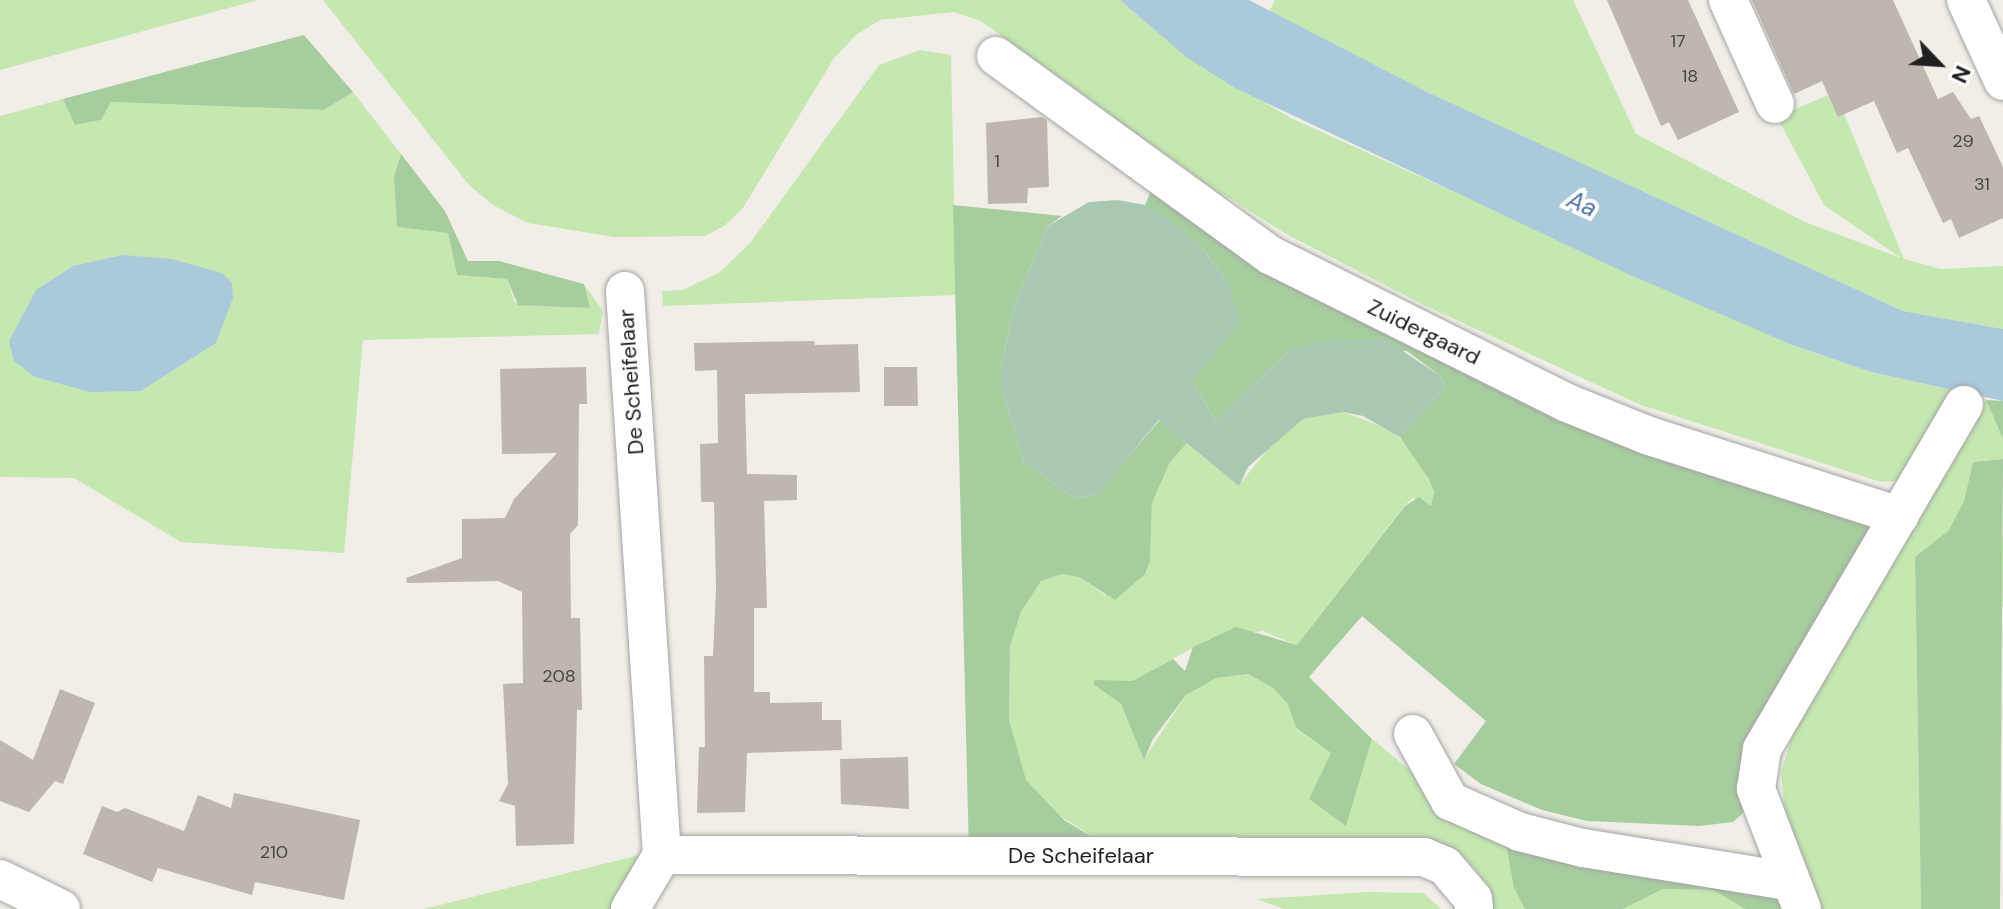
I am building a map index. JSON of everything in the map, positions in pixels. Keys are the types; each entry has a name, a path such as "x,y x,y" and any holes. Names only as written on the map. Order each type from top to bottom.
{"street":[{"path":"1728,0 1775,104"},
{"path":"1966,0 2003,81"},
{"name":"Zuidergaard","path":"996,56 1270,255 1567,403 1649,436 1900,516"},
{"name":"De Scheifelaar","path":"625,291 662,855 1424,857 1445,866 1473,899 1474,909"},
{"path":"1795,895 1756,789 1762,749 1964,405"},
{"path":"1413,734 1450,801 1520,832 1795,895"},
{"path":"630,909 662,855"},
{"path":"0,879 61,909"}],"green space":[{"path":"0,0 258,0 0,70"},
{"path":"323,0 1120,0 1186,57 1293,119 1790,344 1871,372 1957,391 1898,481 1881,482 1641,405 1426,306 1288,235 1205,183 981,21 954,12 880,20 856,35 834,58 743,208 724,226 705,236 614,237 528,223 493,205 469,185"},
{"path":"1275,0 1573,0 1636,134 1805,222 1901,258 1824,205 1777,117 1835,92 1904,259 1941,269 2003,266 2003,329 1903,311 1425,91 1269,13"},
{"path":"304,35 353,92 324,110 111,102 101,120 75,125 63,99"},
{"path":"920,50 951,55 956,295 663,306 662,291 683,290 720,272 750,243 879,65"},
{"path":"353,92 401,154 394,176 397,227 448,233 457,275 507,279 515,303 590,308 584,284 603,311 599,334 363,340 344,553 181,542 74,478 0,477 0,116 63,99 76,125 101,120 111,102 324,110","holes":["209,271 222,273 216,343 141,391"]},
{"path":"401,154 445,211 468,261 499,261 584,284 590,308 518,305 507,279 457,275 448,233 397,227 394,176"},
{"path":"1153,186 1199,215 1871,522 1869,540 1742,814 1733,822 1699,826 1587,821 1542,810 1481,784 1454,764 1486,721 1362,616 1309,677 1372,739 1346,826 1309,799 1331,753 1296,728 1288,704 1273,688 1248,674 1216,678 1186,695 1153,739 1144,760 1121,704 1093,684 1095,680 1132,681 1173,659 1185,671 1193,647 1236,627 1297,645 1405,506 1419,497 1431,506 1434,492 1428,478 1400,437 1445,387 1440,376 1407,351 1291,349 1216,421 1192,381 1226,280 1199,244 1145,205"},
{"path":"1118,200 1145,205 1172,222 1199,244 1226,280 1241,319 1192,381 1216,421 1291,349 1336,339 1385,339 1440,376 1445,387 1400,437 1363,416 1343,412 1303,419 1248,467 1239,486 1159,420 1096,495 1074,498 1024,462 1001,388 1001,366 1015,304 1048,226 1089,202"},
{"path":"953,205 1062,216 1048,226 1015,304 1001,366 1001,388 1024,462 1074,498 1095,495 1160,420 1187,443 1170,462 1152,503 1150,561 1145,574 1115,600 1079,577 1062,574 1041,581 1021,612 1010,646 1009,720 1026,780 1064,820 1113,850 969,855"},
{"path":"1986,400 2003,439 2003,459 1973,462 1964,501 1949,530 1915,557 1921,909 1817,909 1788,841 1781,773 1799,713 1868,588"},
{"path":"1986,400 2003,401 2003,439"},
{"path":"1343,412 1389,429 1412,448 1434,492 1431,506 1413,498 1405,505 1297,645 1263,631 1209,639 1132,681 1093,684 1121,704 1144,759 1186,695 1215,678 1248,674 1273,688 1288,703 1296,729 1331,753 1346,825 1372,739 1429,786 1503,829 1514,888 1525,909 1493,909 1488,885 1465,858 1427,848 1113,850 1054,812 1026,781 1018,761 1009,720 1010,646 1021,612 1041,581 1062,574 1079,577 1105,595 1150,561 1152,503 1170,462 1187,443 1239,485 1280,434 1303,419"},
{"path":"2003,459 2000,909 1921,909 1915,557 1949,530 1964,501 1973,462"},
{"path":"2003,535 2003,606 1999,606 1999,544"},
{"path":"1503,829 1771,892 1784,909 1745,909 1713,890 1663,889 1623,909 1525,909 1514,888"},
{"path":"639,855 610,909 424,909"},
{"path":"1663,889 1713,890 1745,909 1623,909"},
{"path":"1368,892 1423,893 1441,909 1285,909 1256,899"}],"water":[{"name":"Aa","path":"1120,0 1249,0 1425,91 1903,311 2003,329 2003,401 1871,372 1790,344 1628,274 1235,88 1186,57"},
{"path":"123,255 172,259 222,273 232,283 233,298 216,343 141,391 90,392 35,377 14,361 9,341 36,290 73,266"}],"building":[{"path":"1607,0 1688,0 1739,112 1678,140 1669,122 1661,126"},
{"path":"1752,0 1893,0 1938,99 1953,92 1971,119 1979,116 2003,167 2003,218 1959,238 1951,219 1943,223 1908,148 1897,153 1874,101 1838,117 1822,81 1794,94"},
{"path":"1042,117 1047,120 1049,187 1028,188 1027,203 988,204 986,123"},
{"path":"814,341 815,345 858,344 860,392 745,394 747,474 797,475 797,500 764,501 767,608 754,608 754,692 770,692 770,703 822,702 822,720 841,720 842,750 747,753 745,812 697,813 699,747 705,747 704,656 713,656 716,588 714,502 701,502 700,444 718,443 717,370 695,371 694,343"},
{"path":"586,367 587,404 579,404 578,525 570,534 571,618 580,618 582,710 577,710 574,844 516,846 515,806 499,801 508,784 503,684 523,683 522,592 498,581 407,583 406,578 462,558 462,519 505,518 514,499 557,453 502,454 500,369"},
{"path":"884,367 917,367 918,406 884,406"},
{"path":"60,689 95,703 63,784 55,781 29,812 0,801 0,740 33,760"},
{"path":"908,757 909,809 841,804 840,759"},
{"path":"234,793 360,820 344,900 255,882 252,895 158,868 152,882 83,854 102,806 117,812 125,808 184,831 198,795 231,808"}]}
